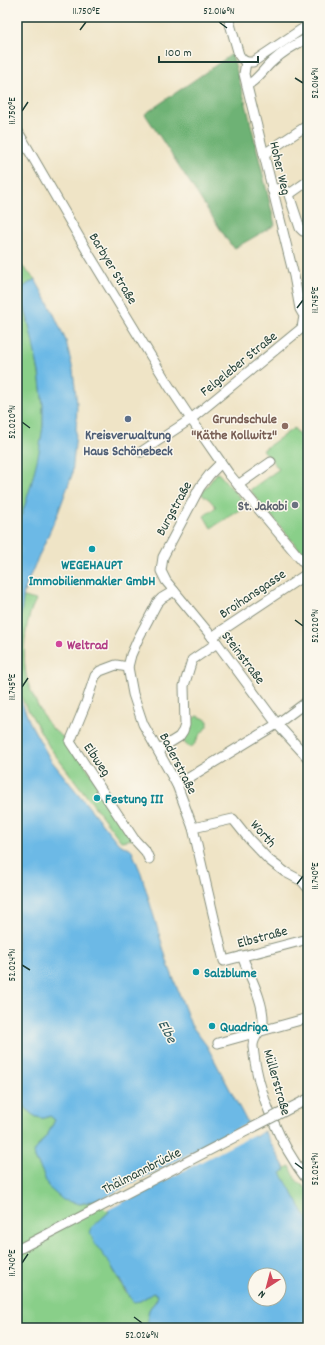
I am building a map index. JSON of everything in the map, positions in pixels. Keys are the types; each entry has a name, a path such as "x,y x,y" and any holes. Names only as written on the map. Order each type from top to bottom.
{"street":[{"name":"Hoher Weg","path":"228,17 240,55 246,62 244,74 294,276 300,309 306,314 305,330"},
{"path":"246,62 253,62 308,25"},
{"path":"247,85 252,83 264,69 279,56 308,38"},
{"path":"264,154 308,125"},
{"name":"Barbyer Straße","path":"17,130 169,386 221,463 308,568"},
{"path":"272,190 280,188 290,193 308,181"},
{"path":"288,192 300,228 303,231 308,230"},
{"name":"Felgeleber Straße","path":"142,452 191,419 305,330"},
{"path":"238,485 271,462"},
{"name":"Burgstraße","path":"161,571 162,557 192,500 210,474 221,463"},
{"name":"Steinstraße","path":"161,571 166,581 215,640 277,724 308,758"},
{"name":"Broihansgasse","path":"158,750 179,738 183,731 185,725 184,686 192,660 215,640 308,572"},
{"name":"Baderstraße","path":"174,591 162,598 157,603 138,639 131,655 128,667 133,694 143,724 177,785 193,828 224,961"},
{"name":"Elbweg","path":"128,667 116,665 100,671 95,676 70,742 134,839 146,852 149,859"},
{"path":"177,785 277,724 308,702"},
{"name":"Worth","path":"193,828 233,819 269,860 285,872 302,881 308,888"},
{"name":"Elbstraße","path":"224,961 308,939"},
{"name":"Müllerstraße","path":"242,956 260,1002 263,1023 253,1044 254,1058 270,1114 295,1164 308,1180"},
{"path":"218,1043 308,1018"},
{"name":"Thälmannbrücke","path":"17,1250 308,1099"}],"green space":[{"path":"232,54 247,108 275,225 235,248 230,244 145,114"},
{"path":"17,261 35,279 18,291 26,312 38,366 43,405 43,425 37,465 17,531"},
{"path":"294,428 308,448 308,560 250,490 279,469 263,450"},
{"path":"217,473 247,506 211,528 204,516 216,507 209,499 201,494"},
{"path":"20,596 36,600 26,629 24,652 28,683 35,699 44,718 50,726 70,742 134,839 121,841 50,748 22,699 17,664"},
{"path":"197,716 208,721 208,724 191,747 186,744 183,738 188,731 192,719"},
{"path":"17,1092 26,1108 33,1115 42,1118 50,1116 55,1120 49,1132 38,1146 35,1158 45,1179 73,1202 80,1204 102,1198 109,1212 92,1227 90,1233 95,1244 109,1262 126,1293 140,1301 153,1293 158,1295 149,1310 148,1328 17,1328"},
{"path":"290,1166 296,1180 308,1190 308,1221 278,1171"}],"water":[{"path":"35,279 53,312 66,341 73,370 77,404 76,433 72,475 58,513 24,592 17,645 17,531 31,485 39,452 43,426 43,405 39,372 28,320 18,291"},
{"name":"Elbe","path":"17,691 30,723 50,759 118,843 131,849 141,873 168,964 191,1025 207,1046 255,1137 264,1131 286,1170 281,1173 308,1220 308,1328 148,1328 149,1310 158,1295 153,1293 140,1301 134,1302 109,1262 95,1244 90,1233 92,1227 109,1212 102,1198 80,1204 63,1200 48,1187 35,1158 34,1152 49,1132 55,1120 50,1116 42,1118 33,1115 29,1112 17,1092"}],"pier":[{"path":"249,1123 255,1134 106,1211 100,1200"}],"place":[{"name":"Kreisverwaltung Haus Schönebeck","path":"128,419"},
{"name":"Grundschule \"Käthe Kollwitz\"","path":"285,426"},
{"name":"St. Jakobi","path":"295,505"},
{"name":"WEGEHAUPT Immobilienmakler GmbH","path":"92,549"},
{"name":"Weltrad","path":"59,644"},
{"name":"Festung III","path":"97,798"},
{"name":"Salzblume","path":"196,972"},
{"name":"Quadriga","path":"212,1026"}]}
